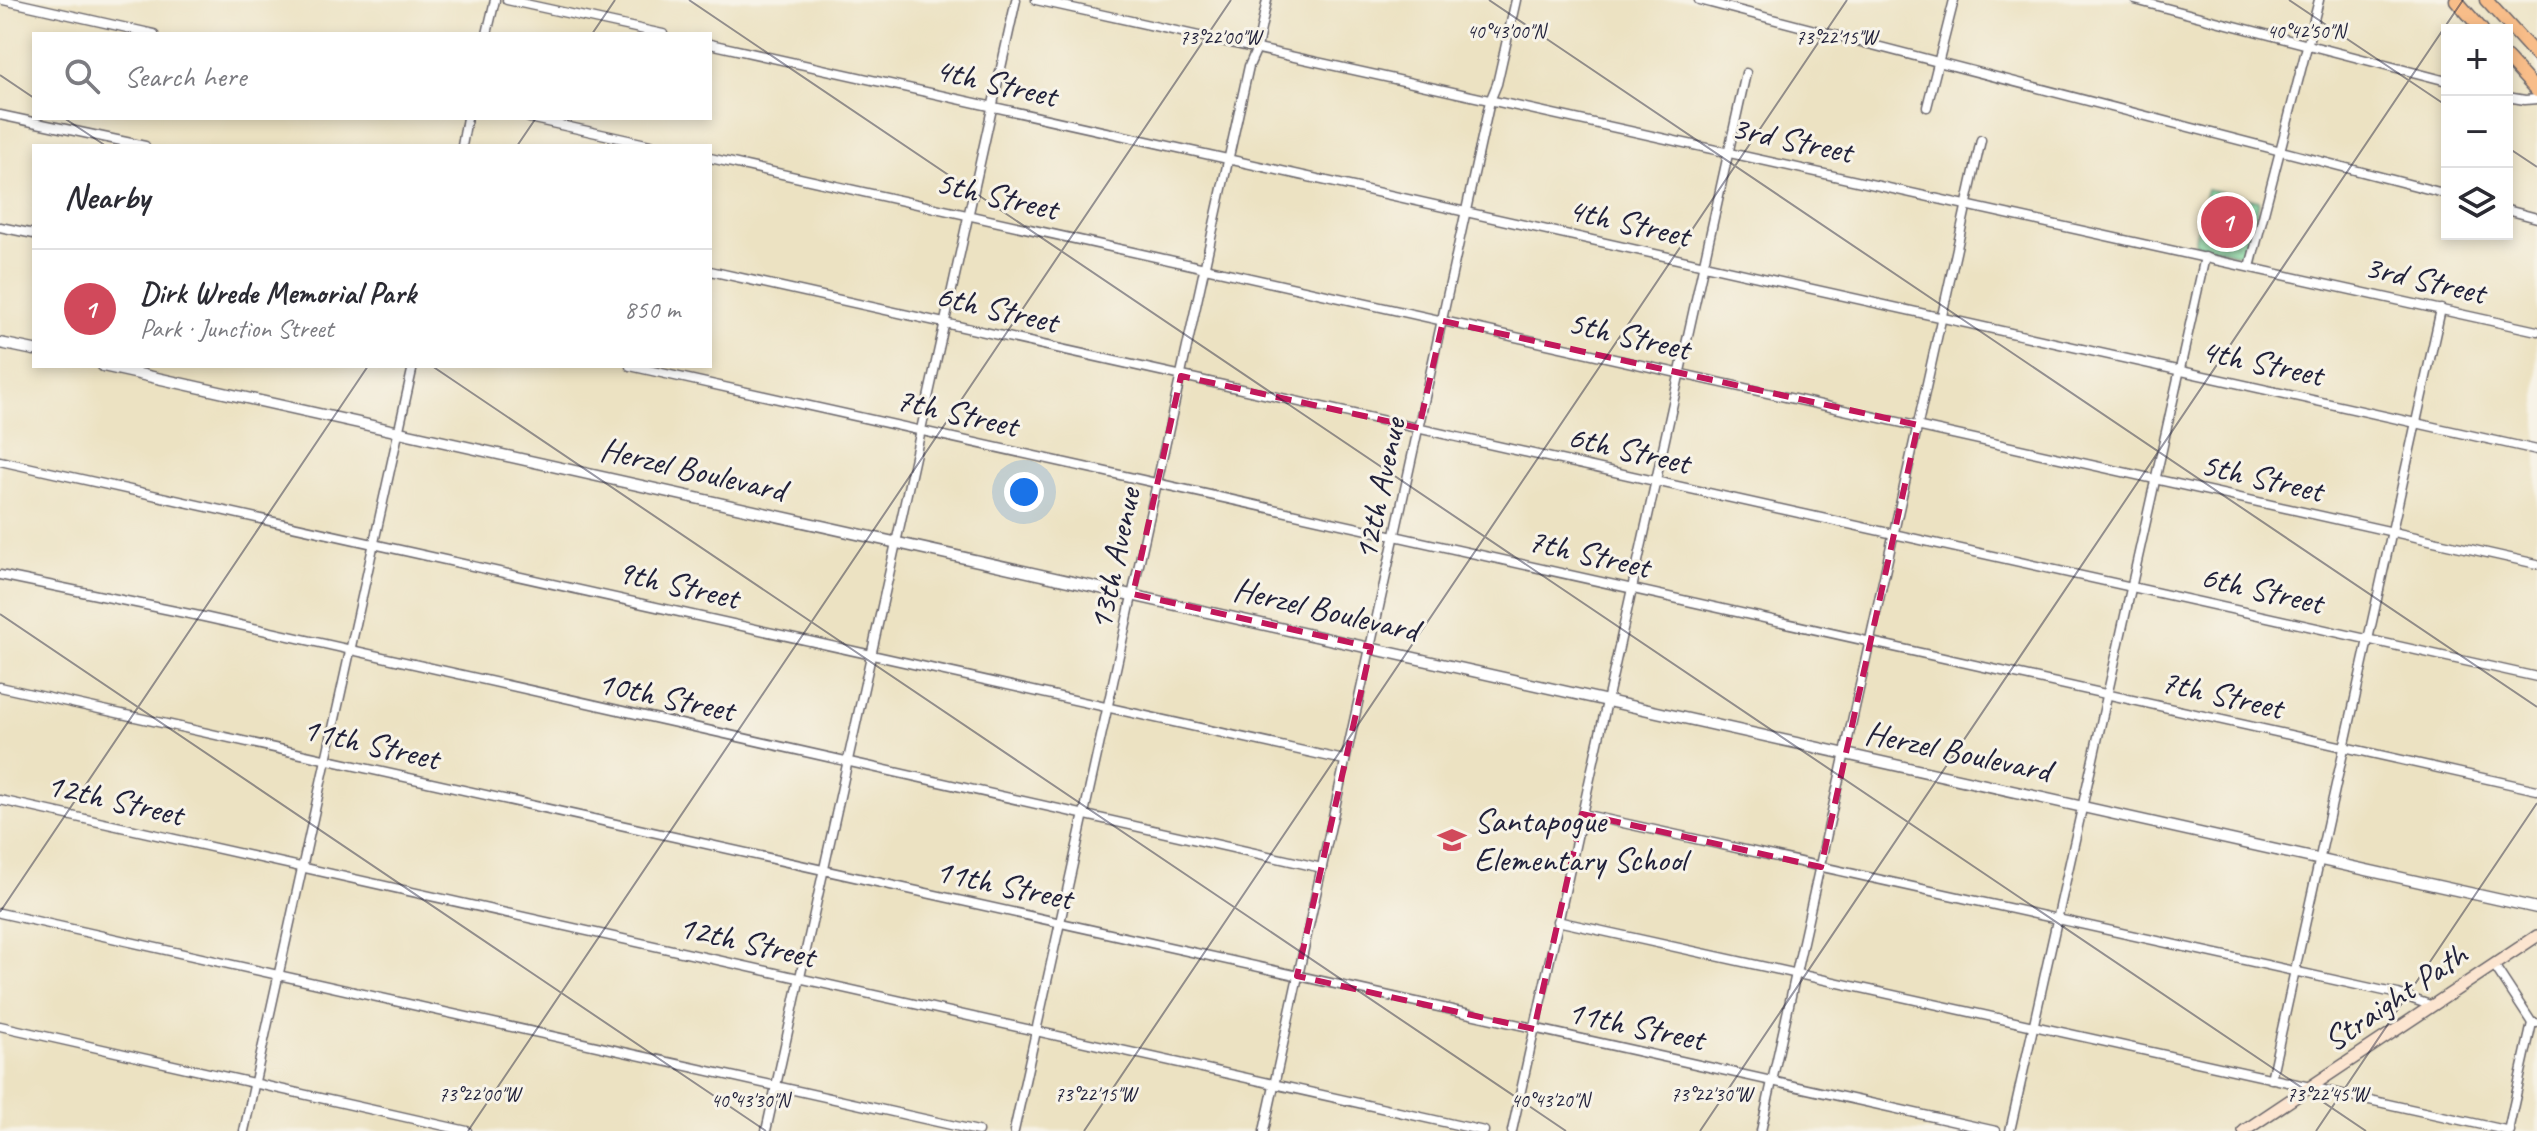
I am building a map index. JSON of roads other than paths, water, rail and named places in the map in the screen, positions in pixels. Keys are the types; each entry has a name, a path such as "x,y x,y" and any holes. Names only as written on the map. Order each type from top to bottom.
{"main road":[{"path":"2456,0 2477,24"},
{"path":"2486,0 2537,56"},
{"path":"2513,65 2537,91"},
{"name":"Straight Path","path":"2244,1131 2537,936"}],"street":[{"path":"3,0 145,32"},
{"path":"487,32 495,0"},
{"path":"507,0 654,32"},
{"path":"766,1131 1016,0"},
{"name":"3rd Street","path":"1036,0 2537,331"},
{"name":"13th Avenue","path":"1014,1131 1249,66 1257,48 1267,0"},
{"name":"12th Avenue","path":"1264,1131 1490,101 1497,84 1516,0"},
{"path":"1699,0 2441,192"},
{"path":"1927,107 1954,0"},
{"path":"2135,0 2441,79"},
{"path":"2250,267 2319,0"},
{"name":"4th Street","path":"712,44 2537,450"},
{"path":"1512,1131 1746,73"},
{"path":"2513,98 2537,99"},
{"path":"0,115 136,144"},
{"path":"462,144 467,120"},
{"path":"538,120 646,144"},
{"path":"1761,1131 1981,140"},
{"name":"5th Street","path":"712,158 2537,564"},
{"path":"2513,212 2537,218"},
{"path":"0,227 32,234"},
{"path":"2010,1131 2205,257"},
{"name":"6th Street","path":"712,271 2537,677"},
{"path":"2271,1079 2441,309"},
{"path":"0,343 32,350"},
{"name":"Herzel Boulevard","path":"112,368 2537,908"},
{"path":"244,1131 413,368"},
{"name":"7th Street","path":"639,368 2537,790"},
{"name":"9th Street","path":"0,461 1344,760"},
{"name":"10th Street","path":"0,575 1322,868"},
{"name":"11th Street","path":"0,687 1996,1131"},
{"name":"12th Street","path":"0,800 1484,1131"},
{"path":"1582,814 2398,994 2433,1006"},
{"path":"0,913 978,1131"},
{"path":"1557,921 2509,1131 2534,1023 2494,965"},
{"path":"0,1026 467,1131"}],"place":[{"name":"Dirk Wrede Memorial Park","path":"2227,222"},
{"name":"Santapogue Elementary School","path":"1452,840"}]}
